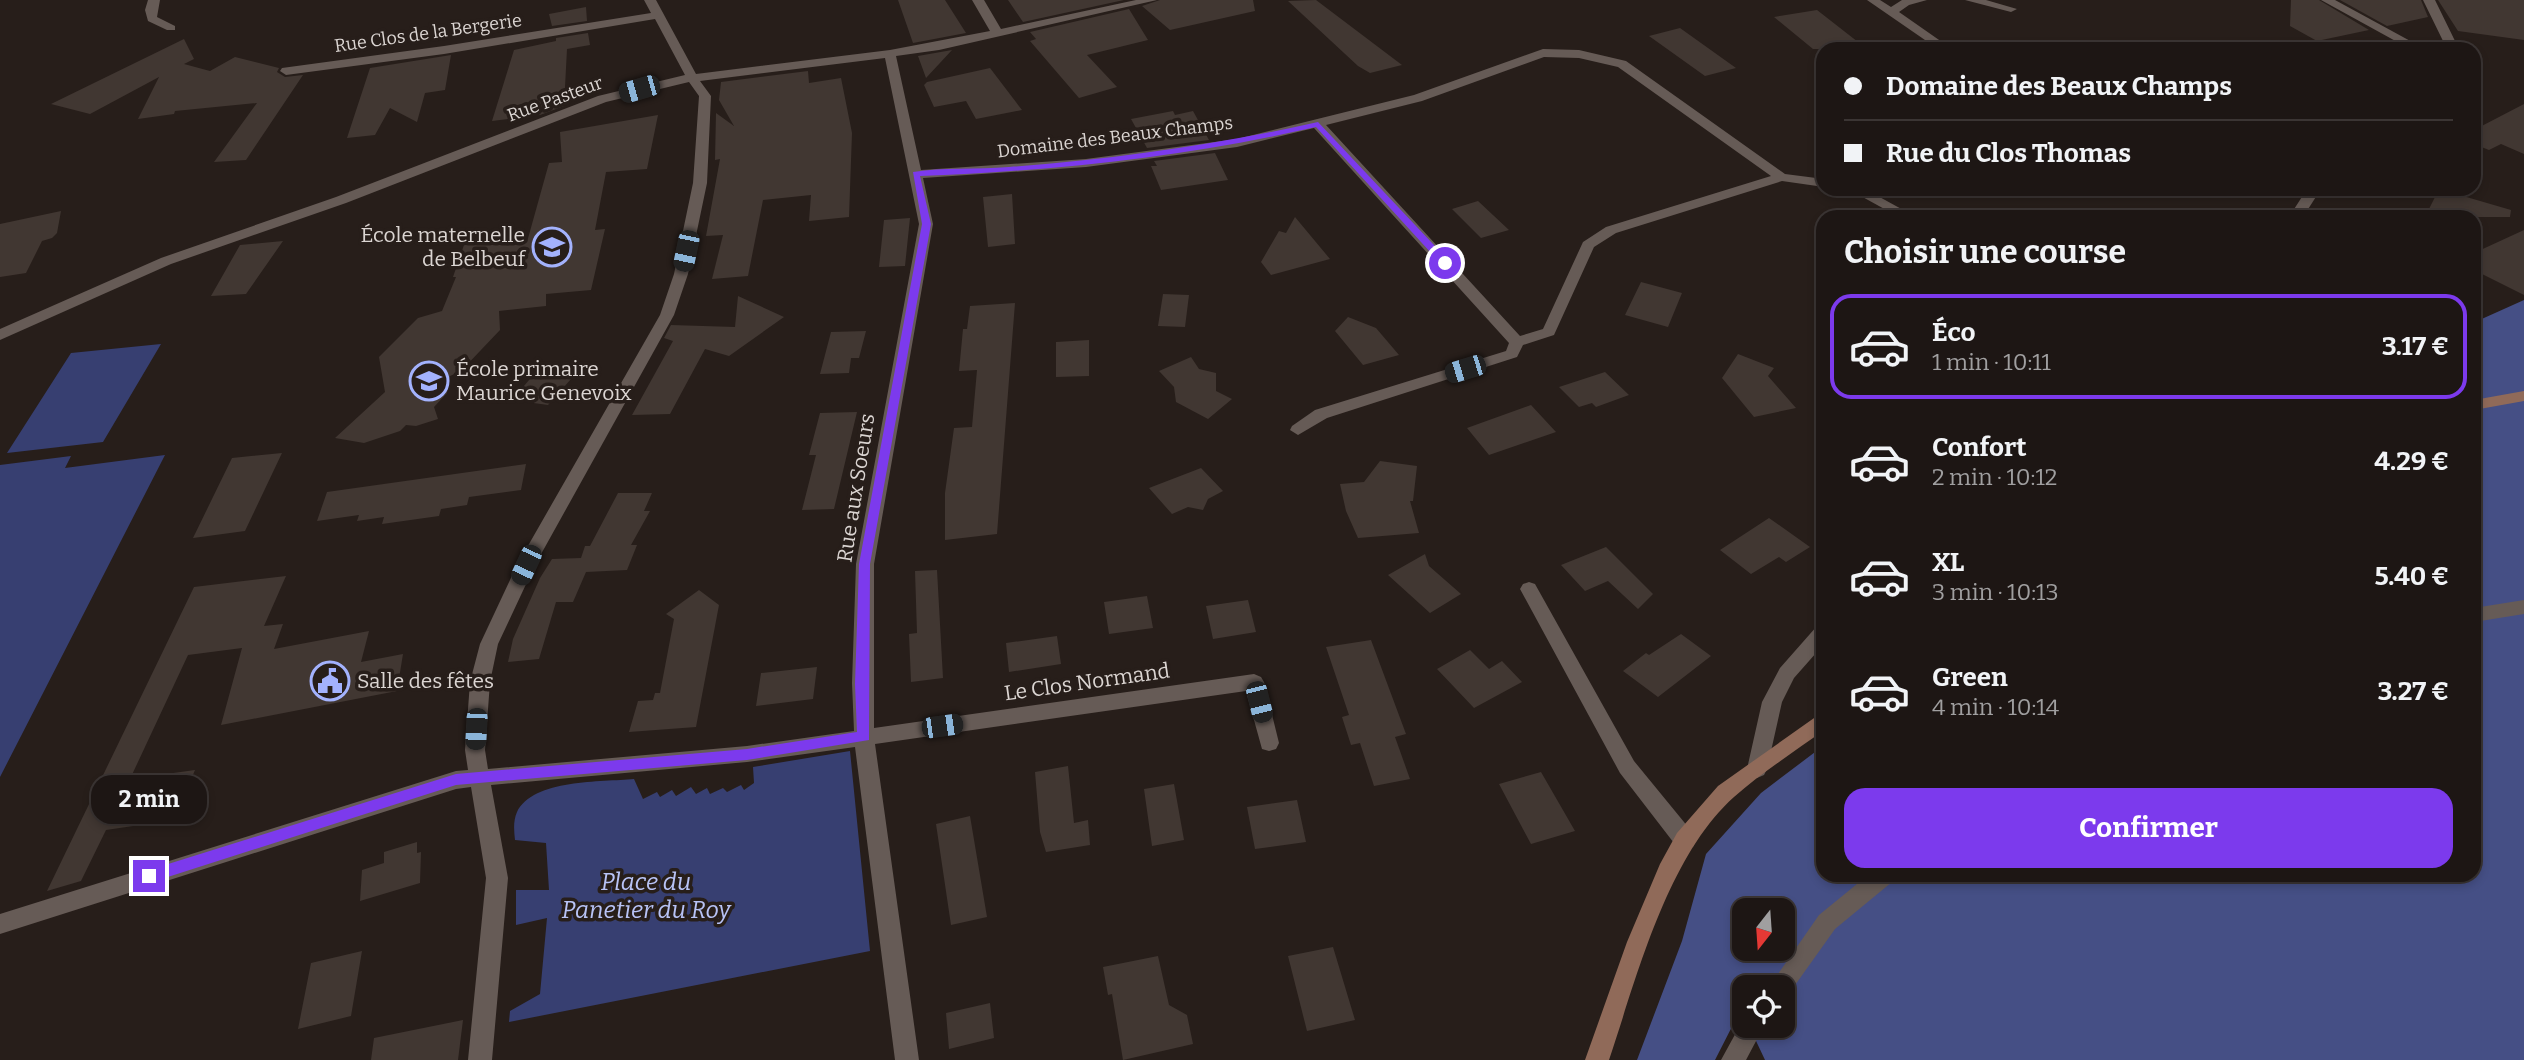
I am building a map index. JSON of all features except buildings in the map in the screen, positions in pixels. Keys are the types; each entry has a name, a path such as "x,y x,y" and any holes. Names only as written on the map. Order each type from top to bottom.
{"main road":[{"path":"2481,404 2524,396"},
{"path":"1597,1060 1638,942 1668,871 1685,839 1725,792 1816,725"}],"street":[{"path":"155,0 151,10 152,19 171,28"},
{"path":"480,1060 497,878 475,750 480,682 489,644 526,565 667,316 681,274 700,183 705,100 650,0"},
{"path":"978,0 998,33"},
{"name":"Rue Pasteur","path":"0,335 166,261 341,200 552,117 639,89 692,78 890,54 1151,0"},
{"path":"1873,0 1935,42"},
{"path":"1890,13 1906,2 1921,0"},
{"path":"1971,0 2011,9"},
{"path":"2327,0 2405,42"},
{"path":"2429,0 2450,42"},
{"name":"Rue Clos de la Bergerie","path":"286,71 443,50 658,15"},
{"name":"Domaine des Beaux Champs","path":"916,174 1009,170 1166,154 1237,143 1418,98 1531,56 1554,52 1614,61 1630,69 1781,177"},
{"name":"Rue aux Soeurs","path":"890,54 926,224 865,564 862,684 864,737 906,1060"},
{"path":"1318,124 1517,342"},
{"name":"Domaine des Beaux Champs","path":"1298,430 1321,414 1512,354 1517,342 1549,332 1593,240 1611,230 1781,177 1816,182"},
{"path":"1868,196 1895,210"},
{"path":"1529,589 1627,767 1685,839"},
{"path":"2481,614 2524,607"},
{"path":"1757,769 1772,702 1787,673 1816,640"},
{"name":"Le Clos Normand","path":"864,737 1254,682 1269,743"},
{"path":"0,924 456,780 747,754 864,737"},
{"path":"1789,975 1827,922 1876,882"},
{"path":"1733,1060 1745,1038"}],"green space":[{"path":"161,344 103,442 7,453 71,353"},
{"path":"165,455 0,777 0,465 71,456 65,468"},
{"name":"Place du Panetier du Roy","path":"850,751 870,951 509,1022 510,1011 540,994 547,918 516,925 516,890 549,890 546,843 515,840 516,815 525,801 538,793 569,784 634,779 643,799 657,792 660,797 672,790 676,796 691,787 696,794 707,788 710,794 723,788 727,792 741,785 744,790 754,783 753,767"}],"shaded area":[{"path":"2524,300 2524,1060 1765,1060 1755,1038 1795,1038 1795,975 1732,975 1732,1027 1715,1060 1637,1060 1682,941 1706,854 1761,793 1816,751 1816,882 2481,882 2481,319"}],"place":[{"name":"École maternelle de Belbeuf","path":"552,247"},
{"name":"École primaire Maurice Genevoix","path":"429,381"},
{"name":"Salle des fêtes","path":"330,681"}],"route":[{"path":"149,876 456,780 747,754 864,737 862,684 865,564 926,224 916,174 1009,170 1166,154 1237,143 1318,124 1445,263"}]}
